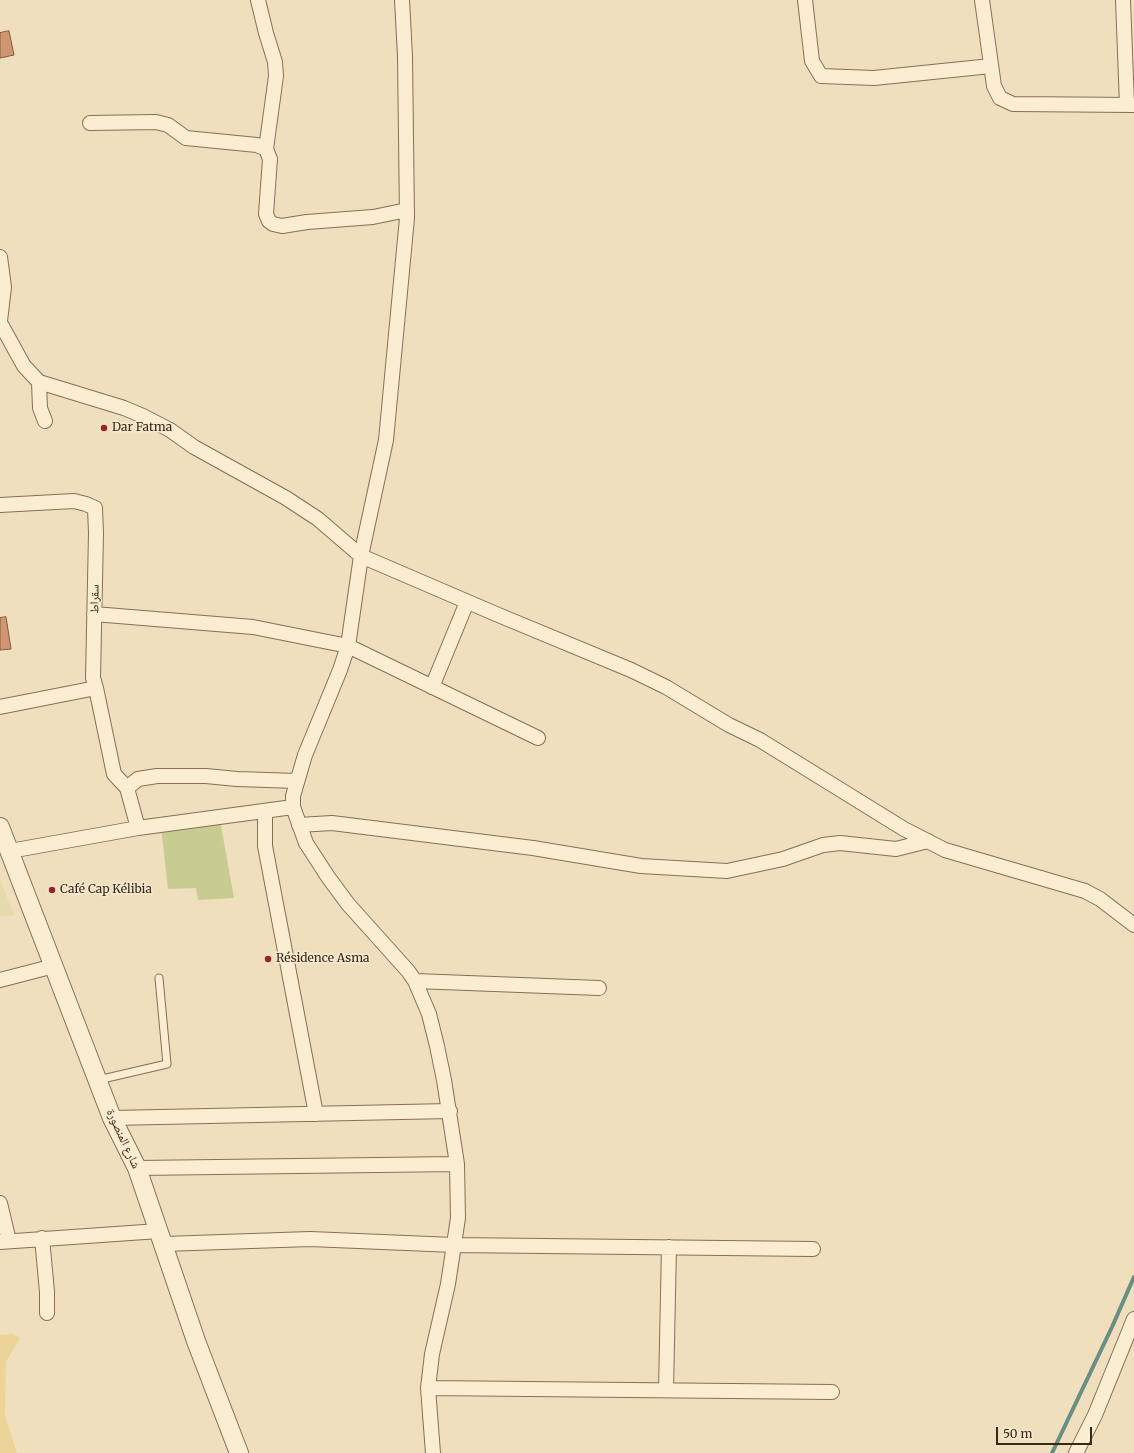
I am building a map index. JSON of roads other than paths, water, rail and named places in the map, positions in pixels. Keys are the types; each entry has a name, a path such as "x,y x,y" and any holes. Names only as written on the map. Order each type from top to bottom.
{"street":[{"path":"258,0 266,34 276,62 276,76 266,149 270,159 266,214 269,221 273,224 282,226 307,222 373,217 407,210"},
{"path":"402,0 405,56 407,210 386,440 361,556 348,646 340,670 305,755 293,796 293,807 306,843 328,877 348,904 408,971 415,981 428,1014 440,1060 450,1111 457,1164 458,1218 448,1284 432,1354 428,1388 433,1453"},
{"path":"805,0 812,62 821,76 874,78 991,66"},
{"path":"982,0 994,86 1000,98 1013,104 1130,105 1123,0"},
{"path":"90,123 156,122 168,125 186,138 257,145 266,149"},
{"path":"0,256 4,287 0,321"},
{"path":"0,325 2,326 24,366 39,382 124,408 170,430 194,447 286,498 318,519 361,556 631,670 666,687 729,725 760,740 875,812 945,850 1084,891 1100,899 1134,925"},
{"path":"39,382 40,408 45,421"},
{"name":"سقراط","path":"0,505 74,501 95,508 96,533 93,678 114,774 126,788"},
{"path":"432,687 467,602"},
{"path":"94,614 253,627 348,646 538,738"},
{"path":"0,707 96,688"},
{"path":"138,828 126,788 138,779 157,776 206,776 237,779 297,781"},
{"path":"10,851 138,828 293,807"},
{"path":"265,812 265,846 316,1114"},
{"path":"299,825 332,823 533,848 641,866 727,871 783,859 823,845 840,843 896,849 928,841"},
{"name":"شارع المنصورة","path":"0,827 112,1118 137,1168 196,1341 239,1453"},
{"path":"0,980 54,966"},
{"path":"415,981 599,988"},
{"path":"112,1118 450,1111"},
{"path":"137,1168 457,1164"},
{"path":"0,1203 4,1241 42,1238 310,1239 454,1245 813,1249"},
{"path":"42,1238 47,1292 47,1313"},
{"path":"666,1390 669,1248"},
{"path":"1076,1453 1094,1415 1134,1319"},
{"path":"428,1388 832,1392"}],"lane":[{"path":"98,1080 167,1064 159,978"}],"waterway":[{"path":"1052,1453 1134,1277"}],"place":[{"name":"Dar Fatma","path":"104,428"},
{"name":"Café Cap Kélibia","path":"52,890"},
{"name":"Résidence Asma","path":"268,959"}]}
